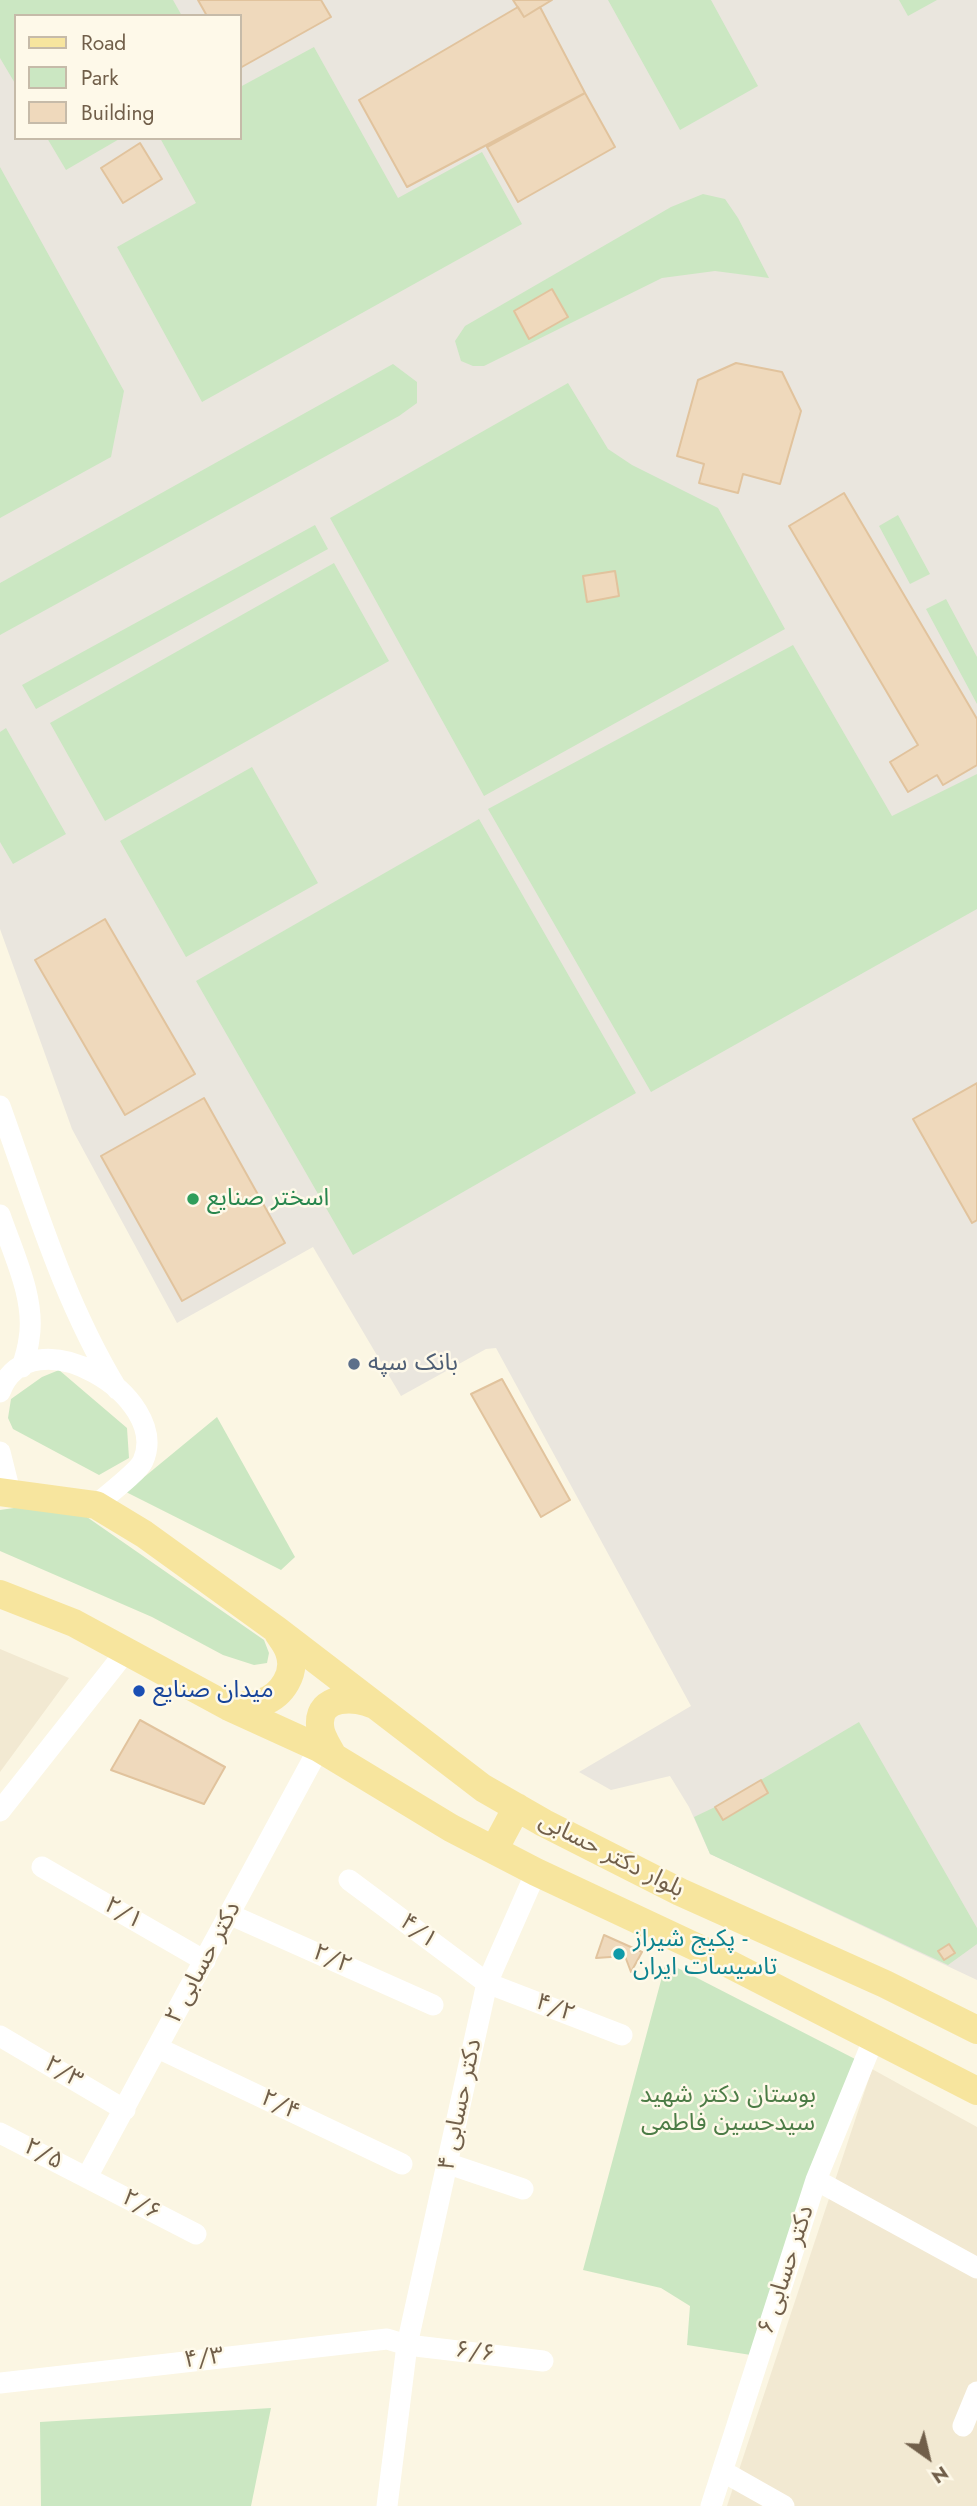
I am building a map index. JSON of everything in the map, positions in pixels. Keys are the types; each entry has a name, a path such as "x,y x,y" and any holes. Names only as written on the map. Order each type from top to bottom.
{"main road":[{"path":"5,1492 96,1505 145,1534 277,1630 292,1660 291,1671 283,1688 261,1703 229,1707"},
{"path":"6,1595 74,1623 229,1707 326,1752"},
{"name":"بلوار دکتر حسابی","path":"277,1630 483,1788 680,1892 885,1984 977,2029"},
{"path":"326,1752 320,1718 335,1701 348,1698 379,1707"},
{"name":"بلوار دکتر حسابی","path":"326,1752 451,1828 536,1872 698,1948 977,2091"},
{"path":"494,1850 517,1807"}],"street":[{"path":"0,1106 61,1278 91,1347 117,1389"},
{"path":"0,1215 30,1314 30,1338 22,1367"},
{"path":"0,1392 5,1378 31,1361 64,1359 95,1371 117,1389 141,1415 149,1441 143,1463 96,1505"},
{"path":"0,1452 5,1492"},
{"path":"0,1811 127,1650"},
{"name":"دکتر حسابی ۲","path":"87,2177 205,1961 326,1752"},
{"name":"۲/۱","path":"41,1867 205,1961"},
{"name":"دکتر حسابی ۴","path":"387,2506 407,2345 487,1983 536,1872"},
{"name":"۴/۱","path":"349,1880 487,1983"},
{"name":"۲/۲","path":"231,1915 433,2005"},
{"name":"۴/۲","path":"487,1983 622,2035"},
{"name":"۲/۳","path":"0,2036 125,2110"},
{"name":"۶ دکتر حسابی","path":"711,2506 816,2180 874,2038"},
{"name":"۲/۴","path":"159,2048 402,2164"},
{"name":"۲/۵","path":"0,2133 87,2177"},
{"path":"449,2164 523,2189"},
{"name":"۲/۶","path":"87,2177 196,2234"},
{"path":"816,2180 977,2268"},
{"name":"۴/۳","path":"0,2383 387,2339 407,2345"},
{"name":"۶/۶","path":"407,2345 543,2361"},
{"path":"963,2426 977,2392"},
{"path":"731,2476 784,2506"}],"shaded area":[{"path":"0,0 977,0 977,1980 710,1854 689,1807 670,1776 611,1790 579,1772 691,1706 496,1348 486,1349 401,1396 313,1247 177,1323 72,1129 0,929"},
{"path":"0,1649 69,1678 0,1772"},
{"path":"872,2069 977,2127 977,2506 727,2506"}],"green space":[{"path":"0,0 173,0 181,14 14,14 14,82 0,58"},
{"path":"608,0 711,0 758,86 680,130"},
{"path":"899,0 937,0 908,16"},
{"path":"314,47 398,198 482,152 522,224 202,402 117,247 196,203 161,140 242,140 242,86"},
{"path":"48,140 118,140 66,170"},
{"path":"0,167 124,391 111,457 0,518"},
{"path":"703,194 725,199 738,218 769,278 715,271 662,278 484,366 473,366 461,361 455,341 465,326 671,207"},
{"path":"393,364 417,382 417,403 399,416 0,635 0,583"},
{"path":"568,383 608,449 632,465 718,508 785,629 484,796 330,518"},
{"path":"898,515 930,574 910,584 879,526"},
{"path":"315,525 328,549 36,709 22,685"},
{"path":"334,563 389,661 105,821 50,723"},
{"path":"946,599 977,657 977,704 926,609"},
{"path":"793,645 892,816 977,774 977,909 651,1092 488,809"},
{"path":"6,728 66,834 13,864 0,842 0,732"},
{"path":"252,767 318,883 186,957 120,841"},
{"path":"479,819 636,1093 353,1255 196,981"},
{"path":"59,1370 127,1428 129,1458 99,1475 13,1429 8,1418 11,1399 42,1377"},
{"path":"217,1417 295,1557 281,1570 126,1492"},
{"path":"21,1507 84,1515 264,1640 269,1653 267,1663 254,1665 223,1655 152,1617 0,1551 0,1510"},
{"path":"859,1722 977,1928 977,1944 948,1965 710,1854 694,1817"},
{"name":"بوستان دکتر شهید سیدحسین فاطمی","path":"666,1962 857,2060 751,2355 687,2345 690,2306 661,2288 583,2270"},
{"path":"271,2408 251,2506 41,2506 40,2422"}],"building":[{"path":"198,0 321,0 331,17 242,67 242,14 206,14"},
{"path":"513,0 552,0 524,17"},
{"path":"518,7 524,17 540,7 585,93 407,187 359,100"},
{"path":"585,93 615,147 518,202 487,147"},
{"path":"140,143 162,179 123,203 101,168"},
{"path":"552,289 568,317 529,339 514,311"},
{"path":"736,363 782,372 801,411 780,484 743,474 738,493 699,483 704,464 677,456 698,380"},
{"path":"844,493 977,719 977,765 943,785 937,775 908,792 890,762 918,745 789,526"},
{"path":"615,571 619,596 587,602 583,576"},
{"path":"105,919 195,1074 125,1115 35,960"},
{"path":"977,1083 977,1220 972,1223 913,1119"},
{"name":"اسختر صنایع","path":"204,1098 285,1243 182,1301 101,1156"},
{"path":"502,1379 570,1500 541,1517 471,1394"},
{"path":"140,1720 225,1767 204,1804 111,1770"},
{"path":"761,1780 768,1793 723,1820 715,1807"},
{"name":"پکیج شیراز - تاسیسات ایران","path":"604,1935 642,1952 631,1972 625,1956 596,1958"},
{"path":"949,1944 955,1953 944,1960 938,1951"}],"place":[{"name":"اسختر صنایع","path":"193,1199"},
{"name":"بانک سپه","path":"354,1364"},
{"name":"میدان صنایع","path":"139,1691"},
{"name":"پکیج شیراز - تاسیسات ایران","path":"619,1954"}]}
